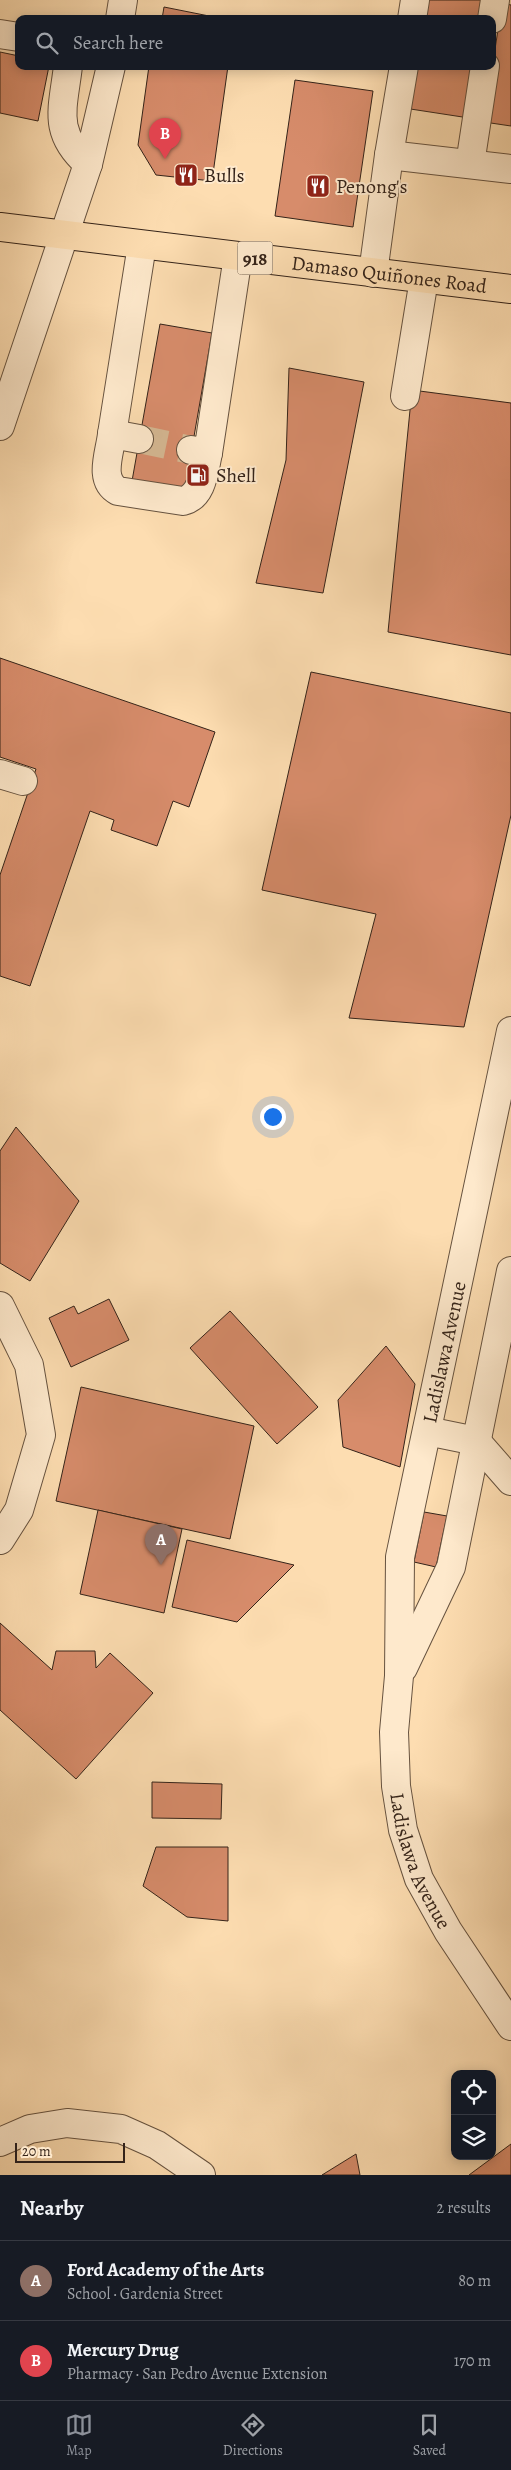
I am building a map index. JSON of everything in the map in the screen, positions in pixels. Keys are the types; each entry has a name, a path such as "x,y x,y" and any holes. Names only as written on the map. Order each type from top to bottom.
{"main road":[{"name":"Damaso Quiñones Road","path":"0,227 511,289"}],"street":[{"path":"121,15 123,0"},
{"path":"413,15 415,0"},
{"path":"493,15 495,0"},
{"path":"0,34 15,36"},
{"path":"68,70 62,116 64,131 71,150 88,164"},
{"path":"0,426 88,164 110,70"},
{"path":"373,273 389,155 403,70"},
{"path":"470,164 483,70"},
{"path":"389,155 511,169"},
{"path":"142,245 106,477 111,487 118,491 183,501 192,499 198,493 200,451 238,256"},
{"path":"405,396 424,279"},
{"path":"112,434 139,439"},
{"name":"Ladislawa Avenue","path":"511,1031 400,1557 399,1676 394,1732 396,1786 403,1830 419,1879 448,1931 511,2026"},
{"name":"Ladislawa Avenue","path":"399,1676 451,1568 511,1271"},
{"path":"0,1306 29,1365 41,1435 19,1510 0,1540"},
{"path":"427,1431 476,1441 511,1481"},
{"path":"0,2142 30,2129 67,2124 121,2129 157,2144 201,2175"}],"building":[{"path":"420,0 487,0 485,15 418,15"},
{"path":"502,3 511,5 511,126 484,122 492,70 496,70 496,43"},
{"path":"164,7 204,15 163,15"},
{"path":"0,52 15,55 15,70 48,70 38,121 0,113"},
{"path":"148,70 227,70 212,181 156,175 138,145"},
{"path":"410,70 476,70 469,118 404,108"},
{"path":"295,80 373,91 353,227 275,216"},
{"path":"160,324 212,333 185,488 132,481"},
{"path":"289,368 364,382 323,593 256,583 286,460"},
{"path":"412,390 511,403 511,655 388,632"},
{"path":"0,658 215,732 189,807 173,801 157,846 111,830 114,820 90,811 30,986 0,976 0,875 36,769 0,757"},
{"path":"311,672 511,713 511,815 464,1027 349,1018 376,914 262,890"},
{"path":"16,1127 79,1201 30,1281 0,1263 0,1151"},
{"path":"109,1299 129,1340 71,1367 49,1318 74,1306 78,1314"},
{"path":"230,1311 318,1407 277,1444 190,1348"},
{"path":"386,1346 415,1384 400,1467 343,1447 338,1400"},
{"path":"81,1387 254,1426 230,1539 56,1501"},
{"path":"98,1510 182,1529 164,1613 80,1594"},
{"path":"424,1512 447,1516 436,1567 414,1562"},
{"path":"187,1540 294,1565 237,1622 172,1607"},
{"path":"0,1623 52,1670 56,1651 95,1651 96,1668 110,1653 153,1693 76,1779 0,1710"},
{"path":"152,1782 222,1784 221,1819 152,1818"},
{"path":"156,1847 228,1847 228,1921 187,1917 143,1886"},
{"path":"511,2144 511,2175 469,2175 489,2160 496,2160 496,2155"},
{"path":"356,2154 360,2175 322,2175"}],"tunnel":[{"path":"139,439 191,450"}],"place":[{"name":"Mercury Drug","path":"165,159"},
{"name":"Bulls","path":"186,175"},
{"name":"Penong's","path":"318,186"},
{"name":"Shell","path":"198,475"},
{"name":"Ford Academy of the Arts","path":"161,1565"}]}
